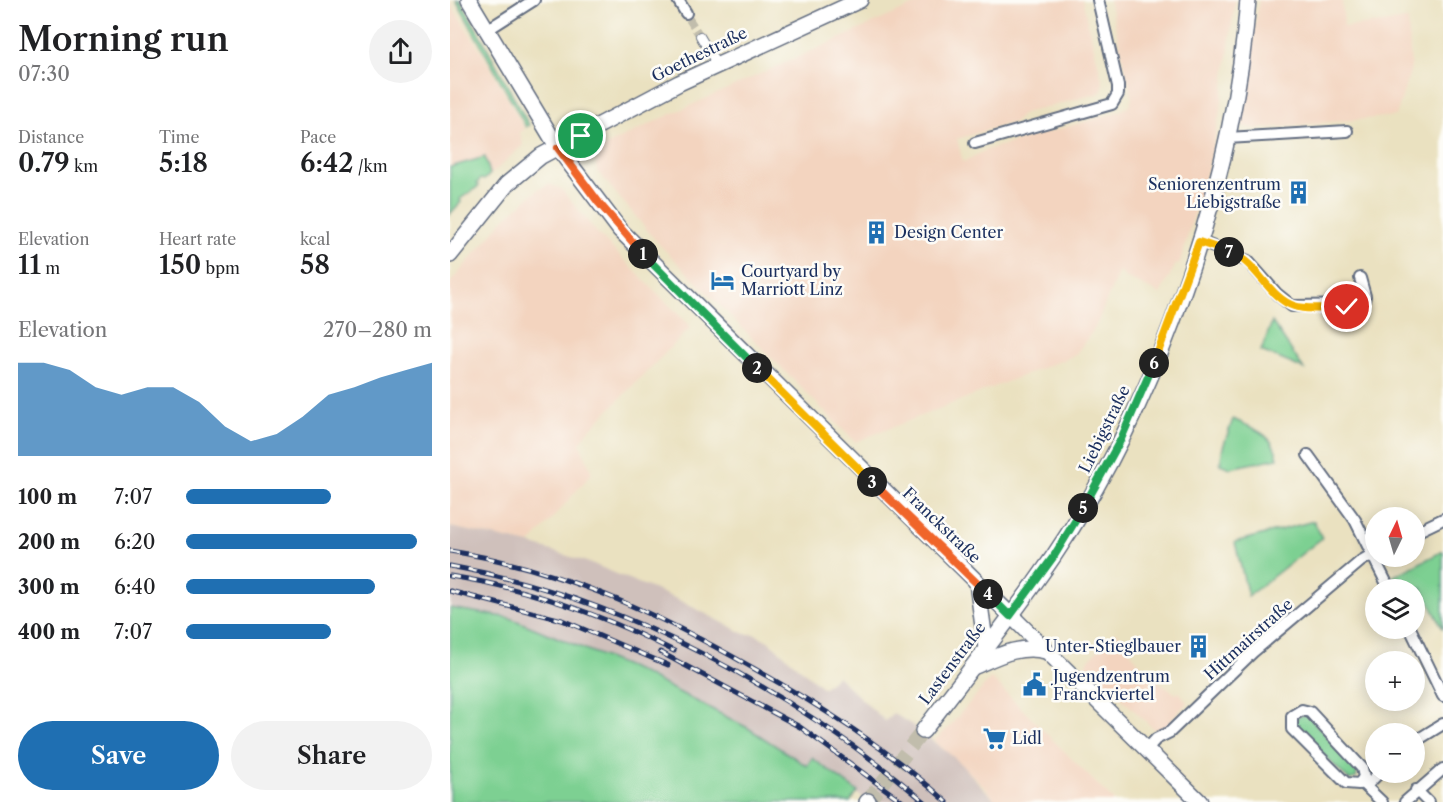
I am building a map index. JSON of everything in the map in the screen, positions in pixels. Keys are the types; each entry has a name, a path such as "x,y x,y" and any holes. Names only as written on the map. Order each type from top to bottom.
{"main road":[{"name":"Franckstraße","path":"469,0 558,148 620,230 661,273 1200,802"},
{"name":"Goethestraße","path":"450,255 507,184 541,156 717,65 860,0"},
{"name":"Liebigstraße","path":"1010,616 1054,556 1112,456 1144,388 1199,242 1227,138 1242,52 1248,0"},
{"path":"977,583 986,648"},
{"name":"Lastenstraße","path":"923,731 1010,616"},
{"path":"972,668 1010,651 1032,648 1046,651"}],"street":[{"path":"487,30 534,0"},
{"path":"678,0 687,16"},
{"path":"975,143 1112,104 1118,94 1118,86 1098,0"},
{"path":"700,36 717,65"},
{"path":"1227,138 1347,131"},
{"path":"1199,242 1248,261 1287,303 1299,307 1359,306 1365,302 1360,278"},
{"path":"1308,455 1342,501 1365,538"},
{"path":"1425,528 1443,519"},
{"name":"Hittmairstraße","path":"1146,750 1156,739 1170,732 1269,637 1365,560"},
{"path":"1415,639 1443,696"},
{"path":"1364,784 1352,786 1346,783 1292,729 1290,720 1294,713 1302,710 1310,712 1362,768 1364,784 1382,802"},
{"path":"1425,735 1443,724"},
{"path":"1405,802 1416,790 1443,769"},
{"path":"1416,790 1428,802"}],"shaded area":[{"path":"931,0 1082,0 1103,83 1102,91 1097,94 1024,113 1015,122 957,139 963,162 986,150 1112,114 1130,106 1132,97 1109,0 1235,0 1222,101 1210,161 1179,265 1176,264 1160,294 1125,277 1119,271 1095,328 1075,355 855,442 659,244 597,171 595,158 600,149 656,121 914,5"},
{"path":"1259,0 1342,0 1344,27 1408,20 1411,68 1396,116 1257,129 1241,126"},
{"path":"450,2 488,63 525,130 520,132 523,145 484,181 481,179 477,183 479,186 467,197 465,195 450,214"},
{"path":"549,184 561,189 599,235 691,327 588,431 580,444 592,473 530,544 450,527 450,283 505,218 539,189"},
{"path":"450,527 530,544 593,564 679,600 745,634 755,634 768,641 823,688 837,676 885,721 893,713 912,725 956,759 997,802 869,802 812,759 807,766 770,741 680,692 510,618 450,608"},
{"path":"1116,631 1145,672 1176,694 1179,692 1188,703 1173,717 1171,725 1157,732 1085,664"},
{"name":"Lidl","path":"991,678 1115,802 997,802 981,783 934,741"}],"green space":[{"path":"456,0 460,0 478,31 529,125 526,127"},
{"path":"485,157 490,174 477,183 479,186 460,199 461,202 450,214 450,167"},
{"path":"1272,322 1304,369 1261,351"},
{"path":"1233,419 1267,437 1278,458 1230,468 1220,464 1223,447"},
{"path":"1314,521 1322,538 1248,596 1235,542"},
{"path":"1443,551 1443,629 1425,594 1425,579 1393,579 1392,577 1412,567 1425,567 1425,560"},
{"path":"450,608 510,618 636,670 748,728 807,766 812,758 858,792 850,802 450,802"},
{"path":"1307,715 1358,769 1356,778 1349,780 1297,729 1295,720 1299,716"}],"tunnel":[{"path":"689,19 700,36"},
{"path":"868,801 923,731"}],"railway":[{"path":"450,551 491,559 569,581 607,595 681,629 753,668 829,714 902,764 947,802"},
{"path":"450,566 514,580 578,600 641,625 702,654 762,686 819,723 874,761 925,802"},
{"path":"450,576 508,588 565,604 674,651"},
{"path":"450,591 562,620 668,665"},
{"path":"660,652 800,727 903,802"}],"place":[{"name":"Seniorenzentrum Liebigstraße","path":"1299,193"},
{"name":"Design Center","path":"876,232"},
{"name":"Courtyard by Marriott Linz","path":"723,280"},
{"name":"Unter-Stieglbauer","path":"1199,646"},
{"name":"Jugendzentrum Franckviertel","path":"1035,685"},
{"name":"Lidl","path":"994,738"}],"route":[{"path":"581,136 558,148 620,230 717,329 1010,616 1054,556 1121,439 1166,334 1199,242 1238,255 1248,261 1265,282 1292,306 1347,307"}]}
